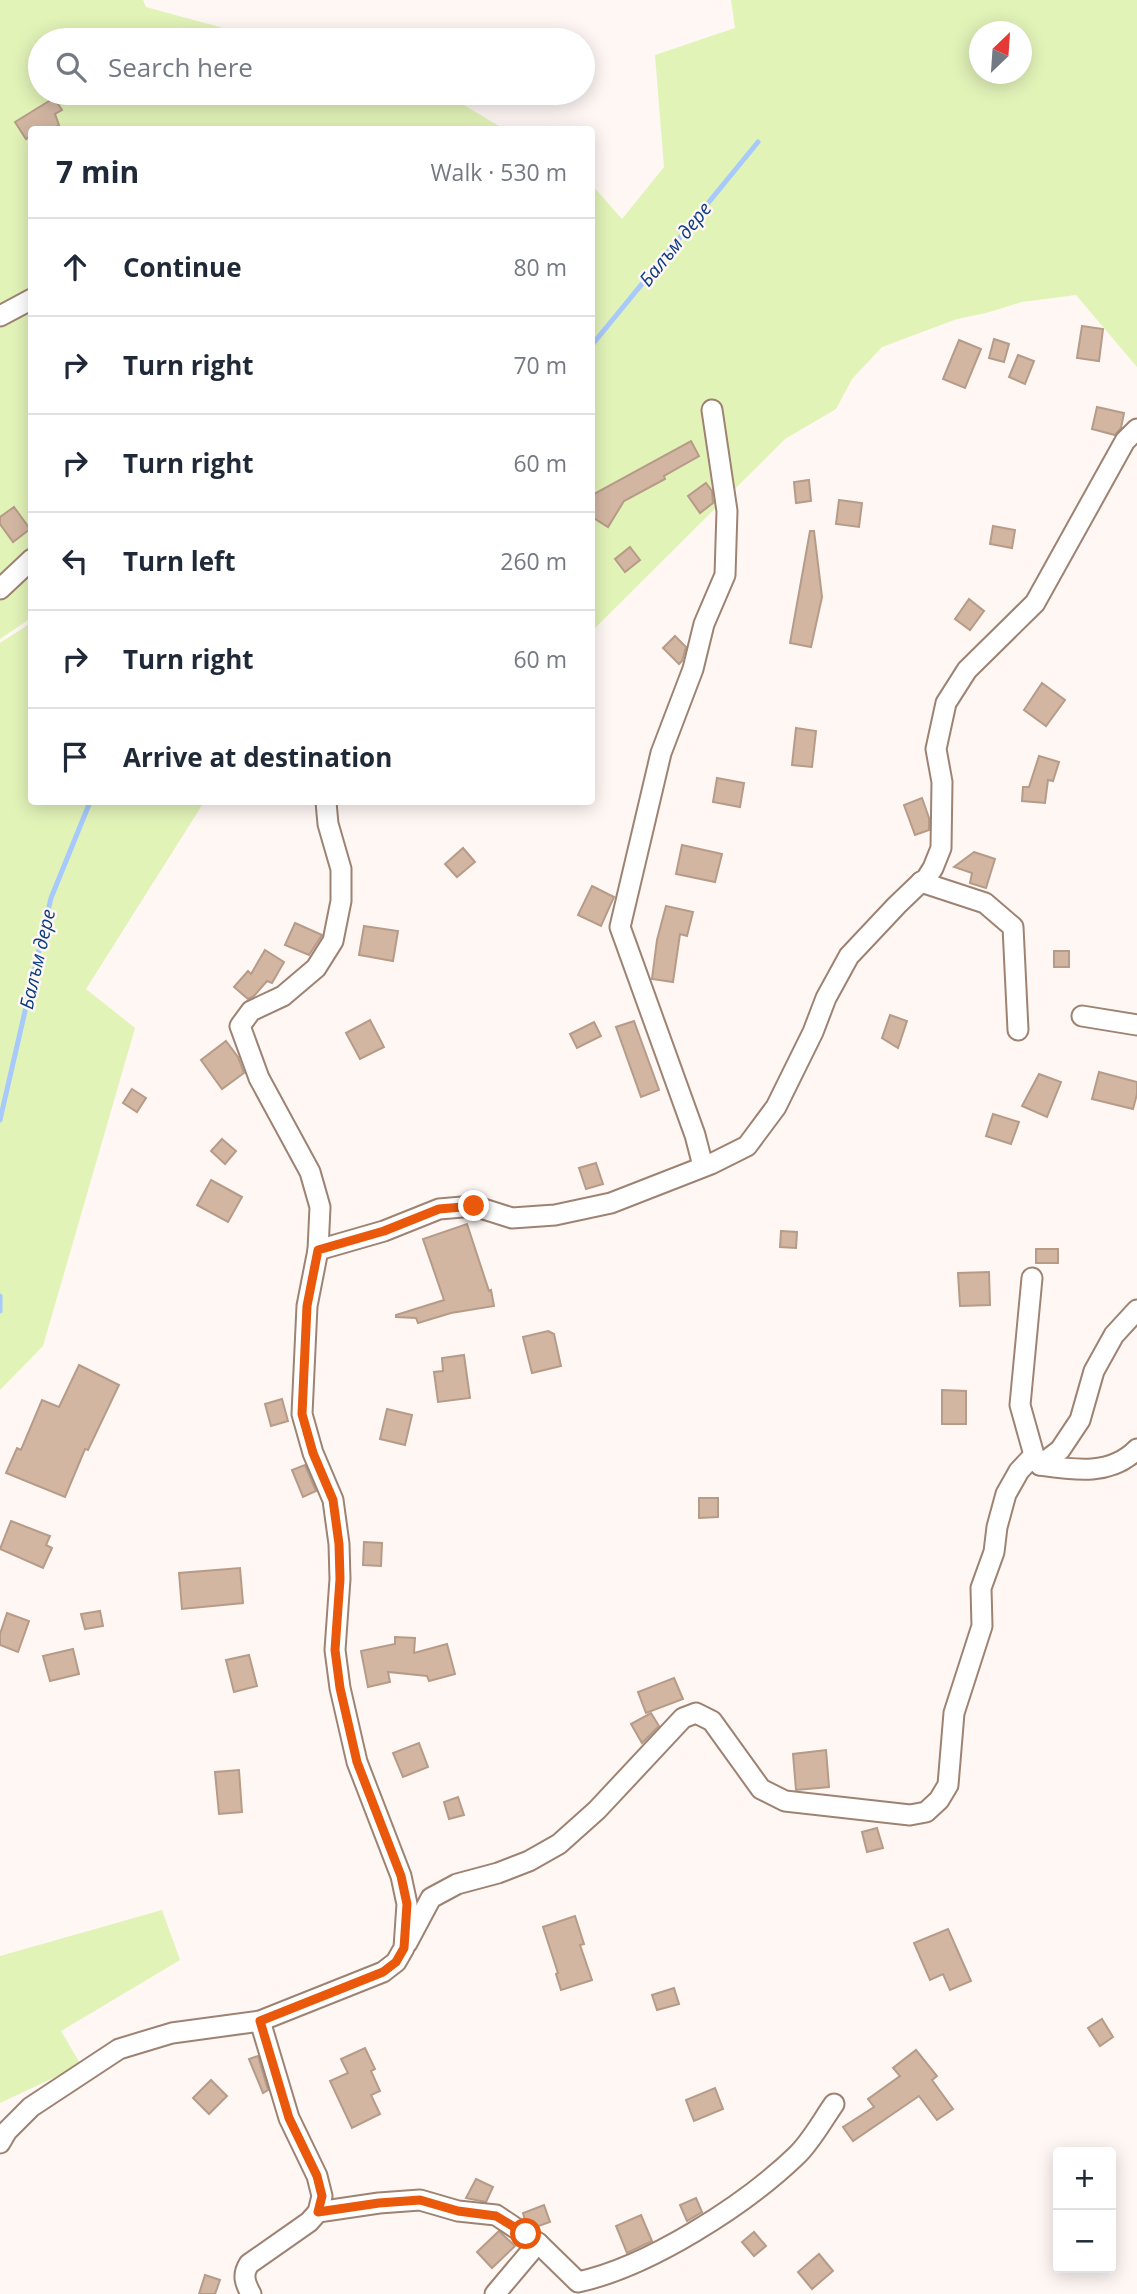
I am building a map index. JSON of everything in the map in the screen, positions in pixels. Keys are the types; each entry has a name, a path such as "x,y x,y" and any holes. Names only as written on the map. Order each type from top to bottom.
{"street":[{"path":"0,316 28,301"},
{"path":"703,1166 695,1135 620,927 661,753 693,669 704,624 726,575 727,511 712,410"},
{"path":"318,1250 384,1231 439,1209 474,1206 512,1218 555,1215 611,1203 747,1146 776,1107 813,1032 826,998 849,956 926,879 933,868 941,848 942,782 936,749 946,703 967,670 1035,603 1125,441 1137,429"},
{"path":"0,589 28,563"},
{"path":"326,805 327,824 341,869 341,901 333,941 316,968 283,996 251,1011 240,1026 259,1077 310,1172 320,1207 318,1250 307,1306 302,1414 313,1453 333,1500 340,1579 335,1650 340,1688 357,1762 401,1876 407,1904 404,1948"},
{"path":"921,882 985,903 1013,927 1018,1030"},
{"path":"1082,1016 1137,1025"},
{"path":"1032,1278 1020,1405 1037,1460"},
{"path":"0,2143 31,2107 119,2049 172,2033 260,2021 383,1972 396,1962 431,1898 457,1884 498,1874 529,1861 559,1844 597,1811 683,1718 696,1713 712,1721 761,1789 785,1801 910,1815 926,1811 939,1800 948,1785 954,1713 982,1626 981,1588 994,1552 997,1527 1006,1494 1019,1471 1060,1450 1080,1420 1094,1371 1114,1335 1137,1310"},
{"path":"1037,1460 1072,1469 1103,1468 1126,1460 1137,1449"},
{"path":"249,2293 244,2274 249,2264 309,2222 318,2212 322,2196 317,2176 289,2118 260,2021"},
{"path":"318,2212 420,2200 458,2211 496,2216 538,2243 578,2282 640,2261 696,2230 760,2187 798,2154 834,2104"},
{"path":"495,2294 538,2243"}],"green space":[{"path":"0,0 143,0 146,7 223,28 28,28 28,105 464,105 499,126 28,126 28,620 0,639"},
{"path":"731,0 1137,0 1137,367 1076,295 1022,302 957,319 882,347 852,379 836,409 785,439 595,628 595,188 622,219 664,167 655,55 735,28"},
{"path":"28,625 28,805 202,805 86,989 135,1028 43,1346 0,1390 0,643"},
{"path":"162,1910 180,1960 61,2031 81,2065 0,2103 0,1956"}],"building":[{"path":"43,105 59,105 62,110 55,114 59,125 28,126 26,139 15,122"},
{"path":"1082,326 1103,329 1099,361 1077,358"},
{"path":"994,339 1009,344 1004,362 989,358"},
{"path":"959,340 981,349 965,388 943,379"},
{"path":"1018,355 1034,361 1025,384 1009,377"},
{"path":"1097,407 1124,413 1121,428 1115,435 1092,429"},
{"path":"691,441 699,456 664,476 665,479 624,501 608,527 595,519 595,493"},
{"path":"809,480 811,501 796,503 794,482"},
{"path":"706,483 712,491 713,503 700,513 688,496"},
{"path":"839,500 862,503 859,527 836,524"},
{"path":"14,507 28,526 28,531 13,542 0,524 0,517"},
{"path":"993,526 1015,530 1012,548 990,544"},
{"path":"810,531 814,531 822,597 811,647 790,643"},
{"path":"630,547 640,560 625,572 615,559"},
{"path":"969,599 984,611 970,630 955,619"},
{"path":"675,636 686,647 679,664 663,648"},
{"path":"1042,683 1065,700 1046,726 1024,710"},
{"path":"796,728 816,731 812,767 792,765"},
{"path":"1039,756 1059,762 1053,781 1048,780 1045,803 1022,801 1023,787 1029,787"},
{"path":"717,778 744,783 740,807 713,802"},
{"path":"922,798 929,818 929,830 915,835 904,805"},
{"path":"682,845 722,854 715,882 676,874"},
{"path":"463,848 475,862 457,877 445,864"},
{"path":"974,852 995,859 986,888 970,883 972,873 954,867"},
{"path":"592,886 614,897 601,926 578,915"},
{"path":"666,906 693,912 687,936 680,934 673,982 652,979 657,940"},
{"path":"295,923 322,935 309,955 285,945"},
{"path":"364,926 398,931 393,961 359,955"},
{"path":"265,950 284,962 272,983 267,981 248,999 234,987 248,971 251,974"},
{"path":"1054,951 1069,951 1069,967 1054,967"},
{"path":"890,1015 907,1021 898,1048 882,1038"},
{"path":"370,1020 384,1047 360,1059 346,1033"},
{"path":"634,1021 659,1090 641,1097 616,1027"},
{"path":"594,1022 601,1036 577,1048 570,1034"},
{"path":"226,1041 238,1057 244,1073 222,1089 201,1060"},
{"path":"1099,1072 1137,1082 1133,1109 1092,1099"},
{"path":"1039,1074 1061,1082 1047,1117 1022,1106"},
{"path":"132,1089 146,1098 137,1112 123,1103"},
{"path":"993,1114 1019,1122 1011,1144 986,1136"},
{"path":"222,1139 236,1151 225,1164 211,1151"},
{"path":"596,1163 603,1184 586,1189 579,1168"},
{"path":"211,1180 242,1197 228,1222 197,1205"},
{"path":"467,1224 489,1291 491,1290 494,1306 451,1313 418,1323 416,1318 396,1317 444,1300 423,1239"},
{"path":"781,1231 797,1232 796,1248 780,1247"},
{"path":"1036,1249 1058,1249 1058,1263 1036,1263"},
{"path":"989,1272 990,1305 960,1306 958,1273"},
{"path":"548,1331 554,1334 561,1366 532,1373 523,1337"},
{"path":"464,1355 470,1398 438,1402 434,1372 443,1371 442,1358"},
{"path":"79,1365 119,1385 88,1450 85,1449 65,1497 6,1473 17,1448 21,1450 42,1400 59,1407"},
{"path":"942,1390 966,1391 966,1424 942,1424"},
{"path":"282,1399 288,1421 271,1426 265,1404"},
{"path":"387,1409 412,1415 405,1445 380,1439"},
{"path":"305,1465 316,1491 303,1497 292,1470"},
{"path":"699,1498 718,1498 718,1517 699,1518"},
{"path":"11,1521 50,1536 46,1545 52,1548 43,1568 0,1549"},
{"path":"364,1542 382,1543 381,1566 363,1565"},
{"path":"240,1568 243,1603 182,1609 179,1573"},
{"path":"100,1611 103,1626 85,1629 81,1614"},
{"path":"7,1613 29,1621 18,1652 0,1645 0,1634"},
{"path":"395,1637 415,1638 414,1653 447,1644 455,1674 429,1681 427,1676 388,1672 390,1682 368,1687 361,1651 395,1644"},
{"path":"73,1649 79,1674 50,1681 43,1656"},
{"path":"249,1655 257,1686 234,1692 226,1660"},
{"path":"674,1678 683,1699 646,1713 638,1692"},
{"path":"651,1713 659,1726 642,1743 631,1724"},
{"path":"419,1743 428,1767 403,1777 393,1753"},
{"path":"826,1750 829,1787 796,1790 793,1754"},
{"path":"239,1770 242,1812 219,1814 215,1772"},
{"path":"458,1797 464,1815 449,1819 444,1802"},
{"path":"877,1828 883,1848 867,1852 862,1832"},
{"path":"575,1916 584,1944 580,1945 592,1980 561,1990 543,1927"},
{"path":"948,1929 971,1981 950,1990 943,1974 930,1980 914,1943"},
{"path":"674,1988 679,2004 657,2010 652,1995"},
{"path":"1102,2019 1113,2037 1100,2046 1088,2028"},
{"path":"365,2048 375,2069 371,2071 380,2091 371,2095 380,2114 352,2128 330,2081 348,2073 341,2059"},
{"path":"916,2050 937,2076 932,2080 953,2109 937,2120 919,2096 853,2141 843,2127 874,2107 868,2099 900,2076 893,2068"},
{"path":"258,2056 268,2090 263,2093 249,2059"},
{"path":"211,2080 227,2096 209,2114 193,2098"},
{"path":"715,2088 723,2109 694,2121 686,2100"},
{"path":"476,2179 493,2187 486,2202 466,2198"},
{"path":"696,2198 702,2212 687,2221 680,2205"},
{"path":"544,2205 550,2222 536,2227 525,2220 523,2213"},
{"path":"641,2215 652,2241 627,2253 616,2226"},
{"path":"499,2231 515,2246 492,2268 477,2252"},
{"path":"754,2232 766,2246 754,2256 742,2242"},
{"path":"819,2254 833,2271 812,2289 798,2272"},
{"path":"205,2275 220,2280 215,2294 199,2294"}],"waterway":[{"name":"Балъм дере","path":"595,341 758,142"},
{"name":"Балъм дере","path":"0,1120 51,898 89,805"},
{"name":"Балъм дере","path":"0,1296 0,1311"}],"route":[{"path":"474,1206 439,1209 384,1231 318,1250 307,1306 302,1414 313,1453 333,1500 339,1544 340,1579 335,1650 340,1688 357,1762 401,1876 407,1904 404,1948 396,1962 383,1972 260,2021 289,2118 317,2176 322,2196 318,2212 420,2200 458,2211 496,2216 526,2234"}]}
